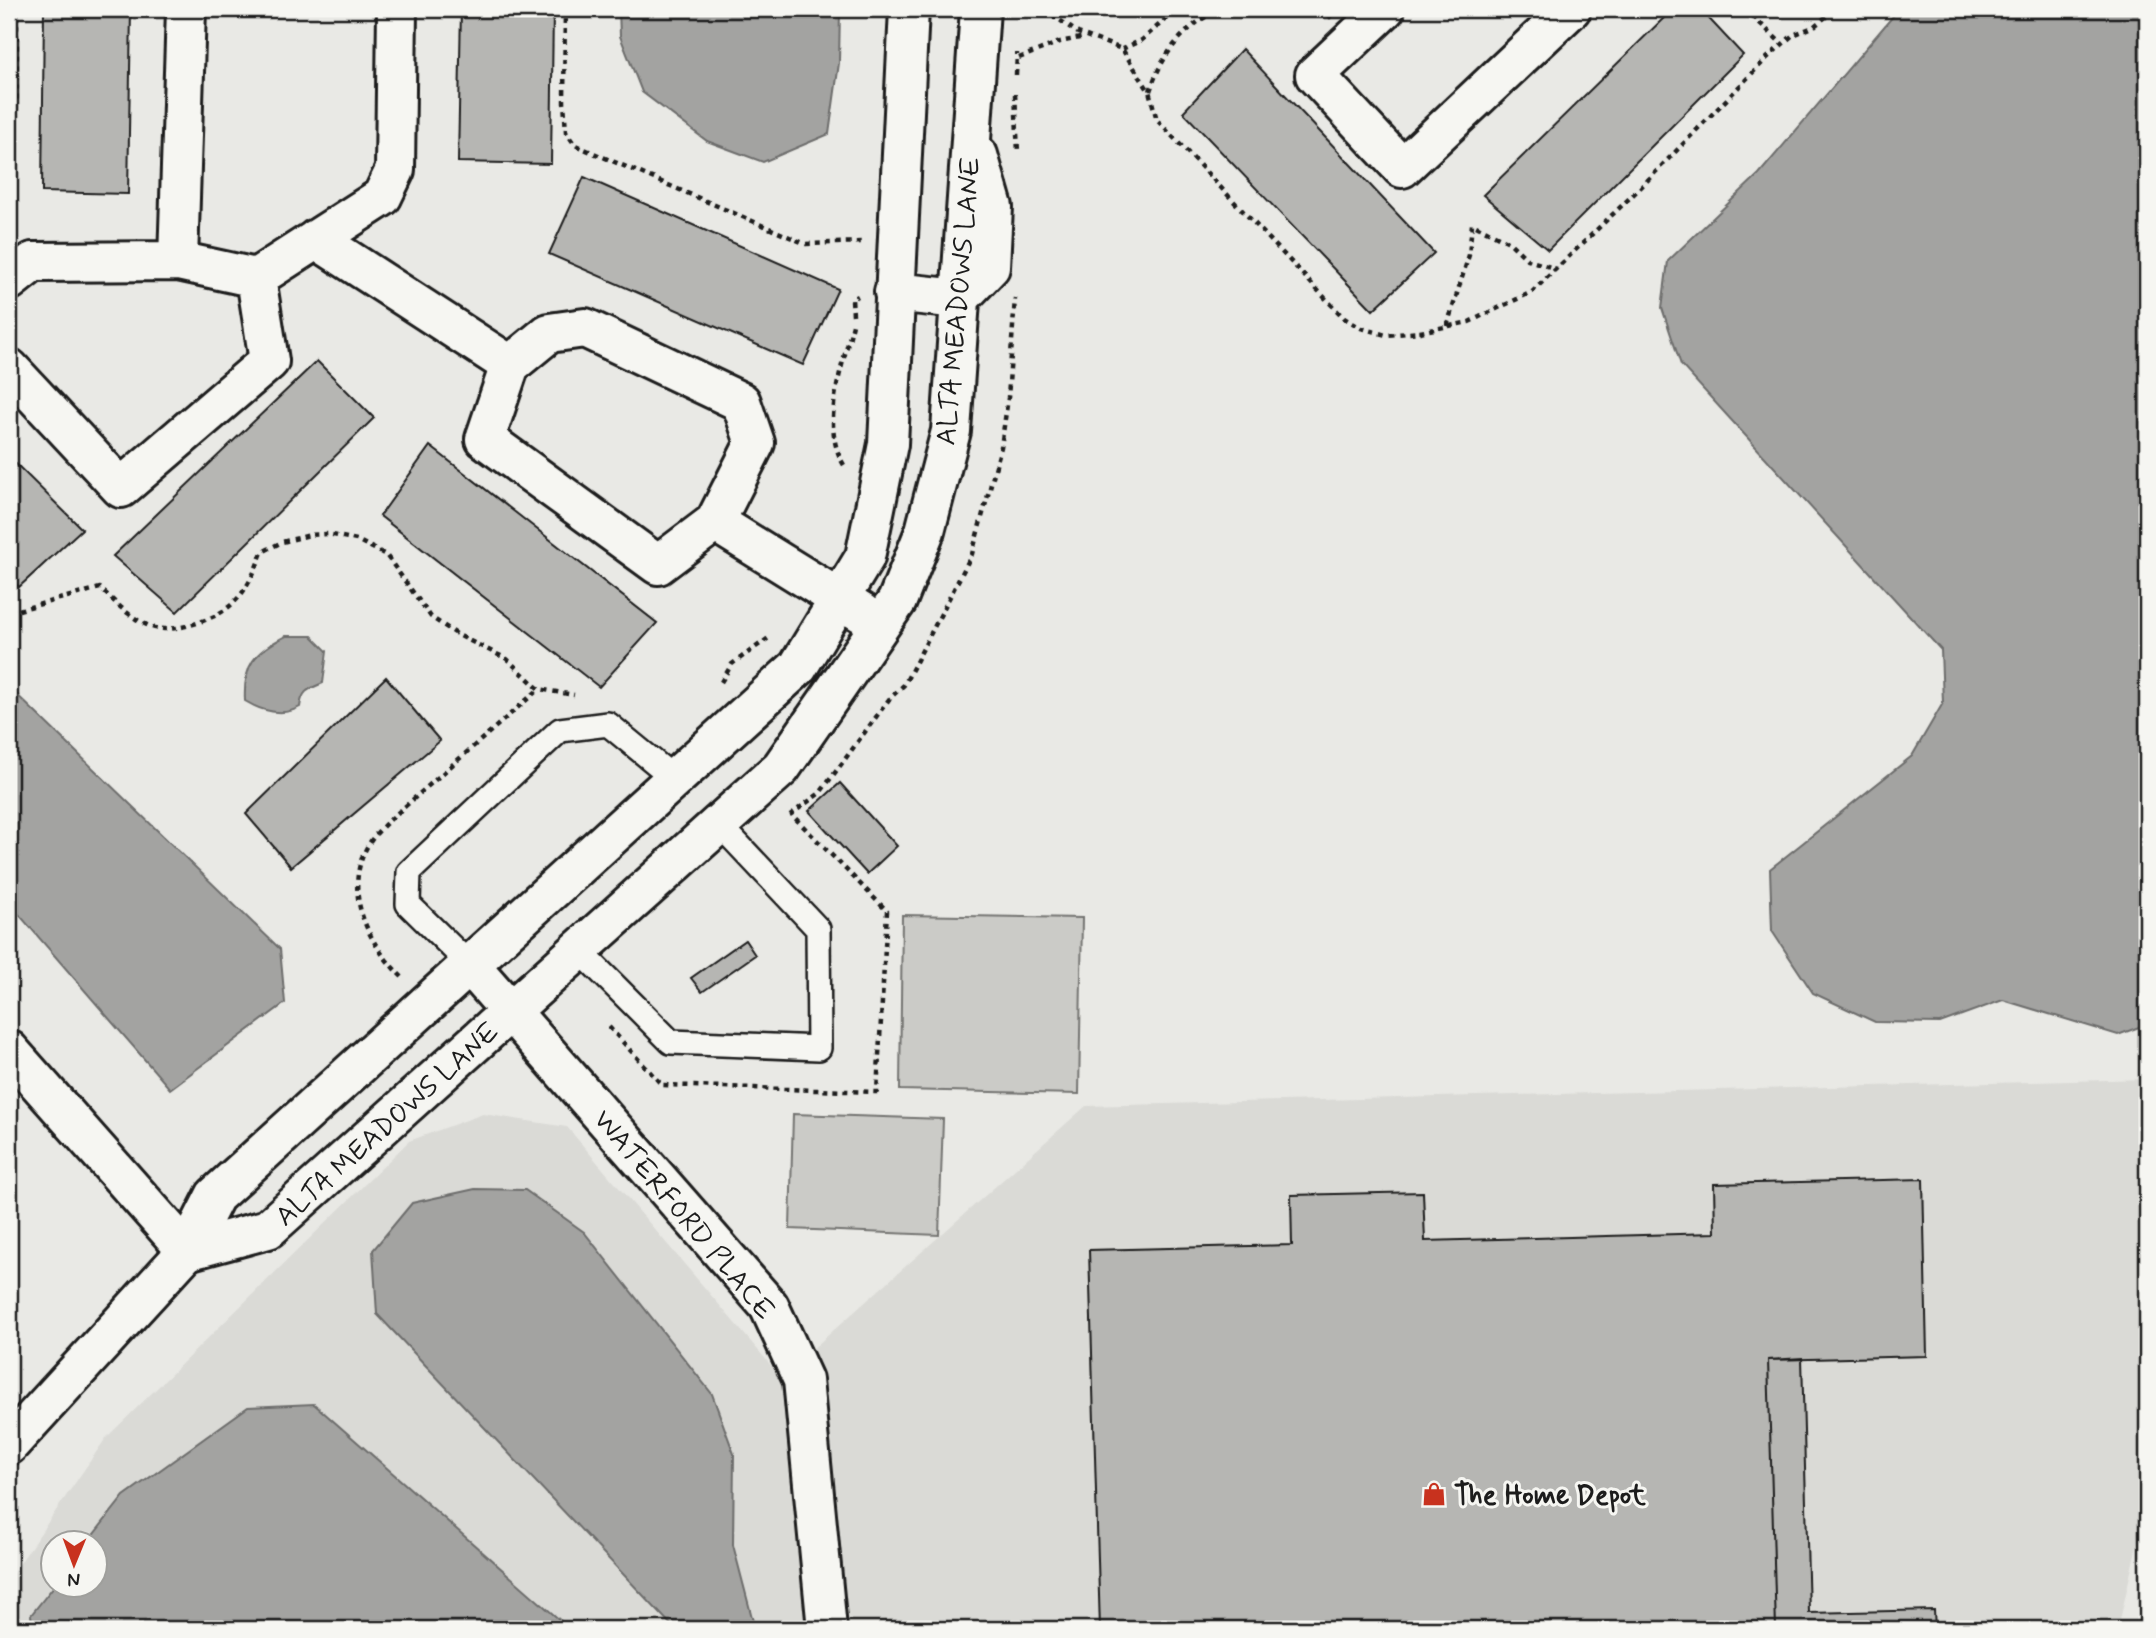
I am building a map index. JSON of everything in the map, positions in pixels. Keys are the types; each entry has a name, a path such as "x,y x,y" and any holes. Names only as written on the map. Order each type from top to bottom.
{"street":[{"path":"178,261 187,9"},
{"path":"9,281 33,262 178,261 256,278 382,197 394,170 397,9"},
{"name":"ALTA MEADOWS LANE","path":"187,1251 215,1196 798,667 865,556 888,444 909,9"},
{"name":"ALTA MEADOWS LANE","path":"187,1251 268,1229 719,824 781,768 883,623 897,601 925,531 951,431 959,299 990,267 993,207 970,134 980,9"},
{"path":"1385,9 1315,75 1402,168 1571,9"},
{"path":"316,239 510,365"},
{"path":"9,368 121,488 269,361 256,278"},
{"path":"894,292 959,299"},
{"path":"585,328 741,402 755,443 715,522 658,565 485,439 510,365 549,333 585,328"},
{"path":"715,522 839,600 883,623"},
{"name":"WATERFORD PLACE","path":"470,964 769,1306 803,1380 827,1629"},
{"path":"9,1050 187,1251 9,1445"}],"lane":[{"path":"470,964 408,904 409,872 560,730 608,724 675,779"},
{"path":"579,950 671,1042 819,1048 818,929 719,824"}],"path":[{"path":"9,126 16,121 18,105 18,9"},
{"path":"565,9 566,132 575,145 806,243 871,242"},
{"path":"1122,49 1142,40 1177,9"},
{"path":"1149,91 1166,53 1180,34 1218,9"},
{"path":"1264,9 1272,15"},
{"path":"1745,9 1782,44"},
{"path":"1019,58 1060,42 1086,37"},
{"path":"1447,326 1469,255 1472,224 1509,242 1528,260 1558,269"},
{"path":"602,1019 662,1085 877,1092 887,911 791,814"}],"shaded area":[{"path":"619,9 840,9 839,63 829,134 763,162 707,141 642,92 620,36"},
{"path":"1899,9 2147,9 2147,1024 2118,1035 2003,1000 1940,1023 1875,1022 1813,993 1772,931 1770,869 1912,756 1943,703 1941,650 1681,365 1662,308 1668,261 1759,174"},
{"path":"286,636 312,636 327,651 323,683 304,694 300,707 293,710 279,712 258,708 245,701 249,669 258,654"},
{"path":"9,687 280,949 285,1003 170,1089 9,903"},
{"path":"902,915 1082,918 1079,1094 900,1090"},
{"path":"2147,1079 2147,1500 2118,1629 9,1629 9,1579 38,1537 38,1600 108,1600 108,1530 43,1530 106,1438 409,1141 483,1114 567,1127 781,1377 1086,1106"},
{"path":"793,1114 943,1119 939,1235 790,1229"},
{"path":"475,1189 525,1190 584,1232 712,1394 734,1454 733,1545 755,1629 675,1629 377,1314 373,1250 412,1203"},
{"path":"314,1404 570,1629 33,1629 31,1615 43,1600 108,1600 108,1530 97,1530 124,1496 248,1407"}],"building":[{"path":"44,9 131,9 128,194 42,192"},
{"path":"461,9 553,9 551,164 458,162"},
{"path":"1321,9 1340,9 1330,18"},
{"path":"1673,9 1700,9 1743,55 1548,250 1483,195"},
{"path":"1242,49 1434,253 1373,310 1183,112"},
{"path":"584,177 838,289 803,365 549,254"},
{"path":"317,361 374,418 177,612 113,556"},
{"path":"430,446 657,623 599,687 380,516"},
{"path":"9,457 82,529 19,587 9,577"},
{"path":"386,677 440,741 291,867 246,814"},
{"path":"840,783 897,846 867,874 809,811"},
{"path":"745,940 755,955 702,992 691,978"},
{"name":"The Home Depot","path":"1923,1179 1927,1356 1768,1360 1776,1629 1100,1629 1089,1250 1292,1245 1291,1195 1423,1192 1425,1241 1715,1233 1714,1184"},
{"path":"1802,1358 1809,1613 1934,1610 1935,1629 1776,1629 1768,1360"}],"place":[{"name":"The Home Depot","path":"1434,1494"}]}
